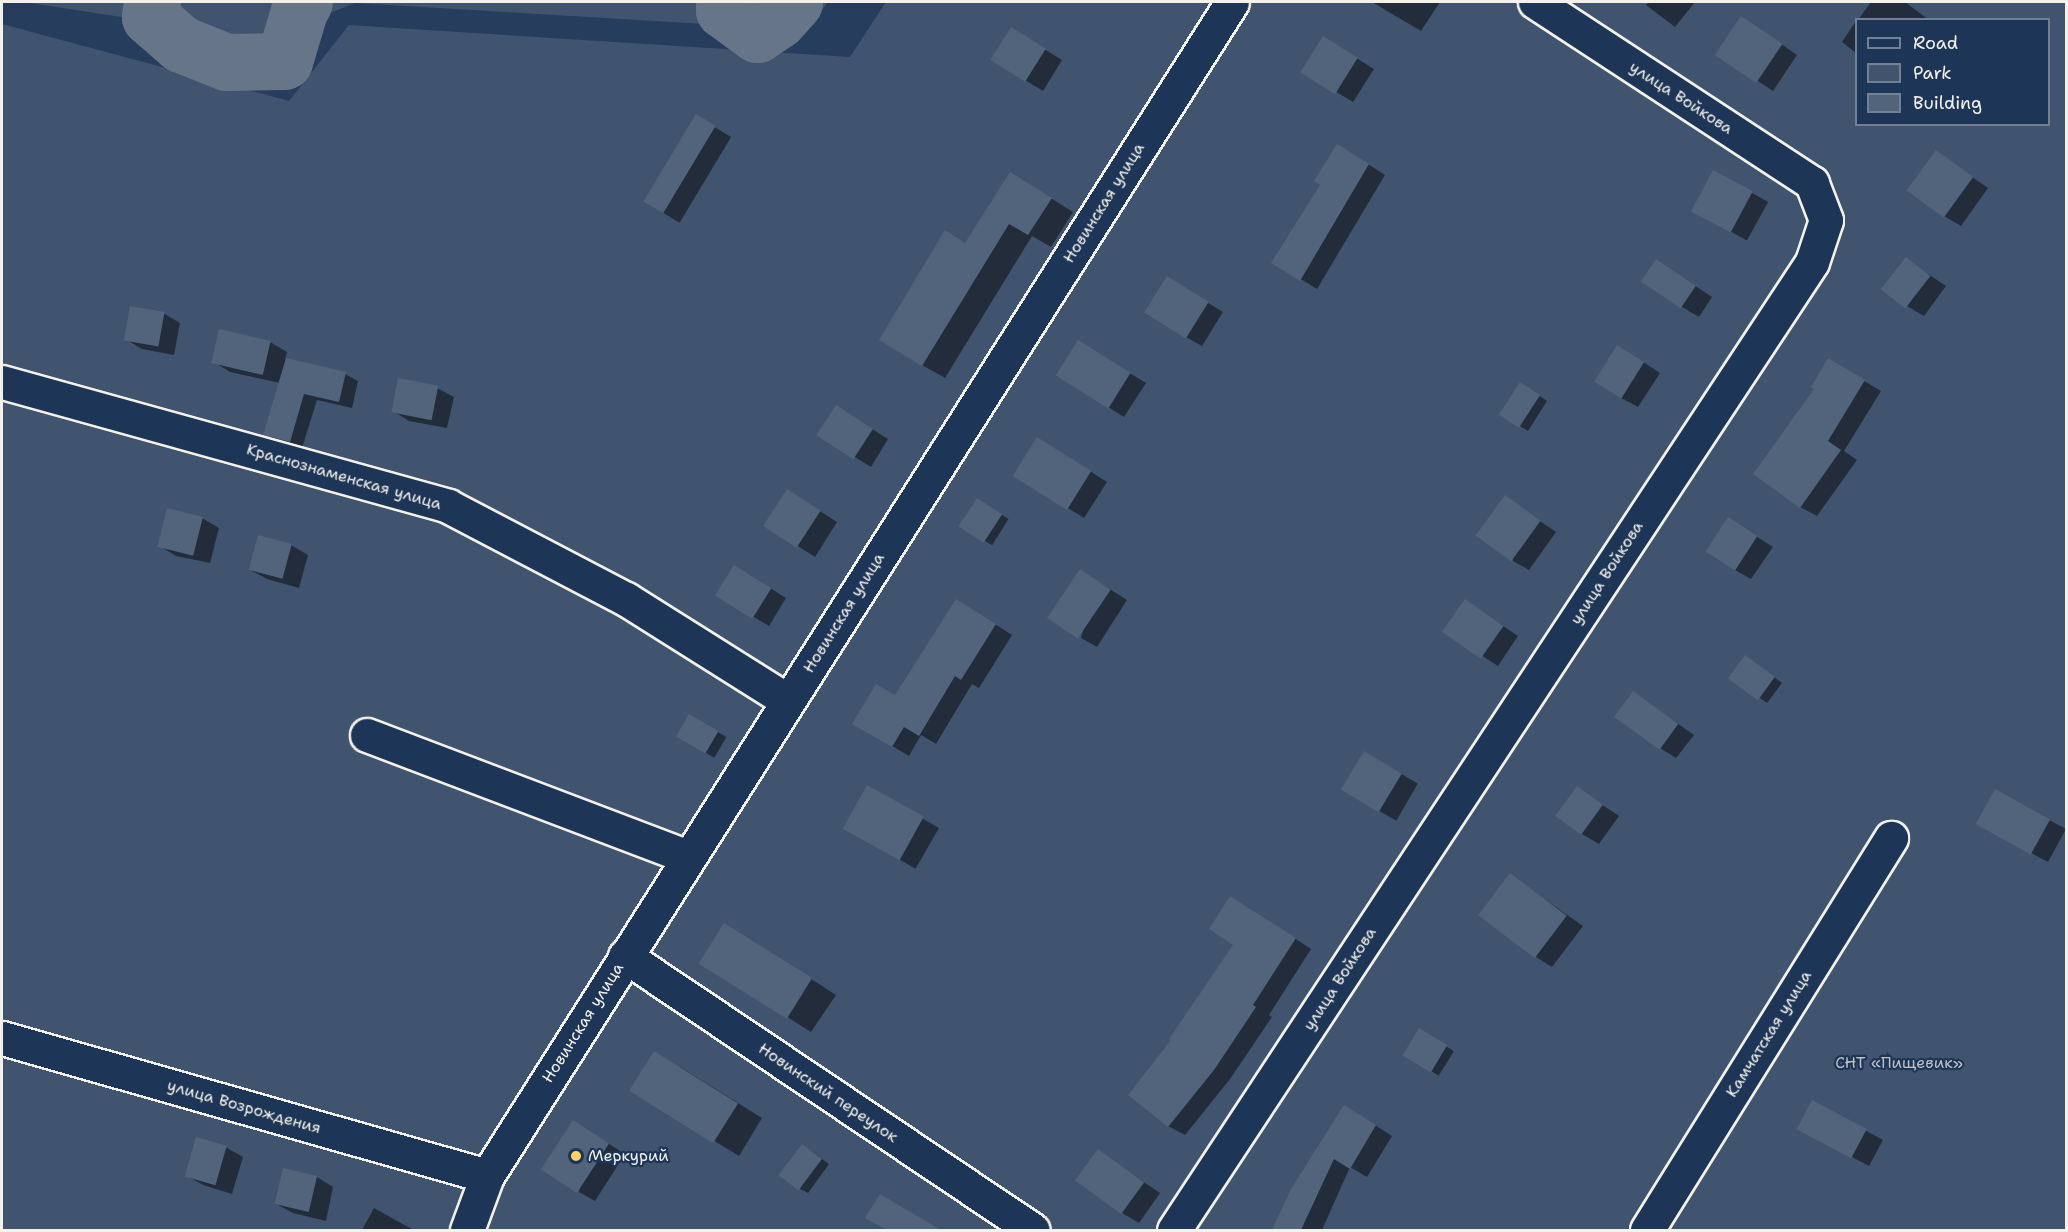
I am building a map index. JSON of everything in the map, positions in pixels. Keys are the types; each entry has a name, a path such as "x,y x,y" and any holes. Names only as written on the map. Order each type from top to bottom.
{"street":[{"name":"Новинская улица","path":"467,1230 487,1176 1232,2"},
{"name":"улица Войкова","path":"1174,1230 1812,262 1826,220 1812,183 1535,2"},
{"name":"Краснознаменская улица","path":"2,382 448,506 626,598 788,701"},
{"path":"367,735 688,857"},
{"name":"Камчатская улица","path":"1647,1230 1891,838"},
{"name":"Новинский переулок","path":"625,956 1032,1230"},
{"name":"улица Возрождения","path":"2,1038 487,1176"}],"green space":[{"path":"24,2 828,2 806,30 355,3 264,39"},
{"name":"СНТ «Пищевик»","path":"886,2 2066,2 2066,1230 2,1230 2,24 289,101 349,25 850,57"}],"building":[{"path":"1741,16 1782,44 1756,83 1715,55"},
{"path":"1011,27 1046,49 1025,82 990,60"},
{"path":"1323,36 1358,58 1335,94 1300,72"},
{"path":"696,114 716,126 663,213 643,201"},
{"path":"1337,144 1369,164 1300,281 1271,263 1320,185 1314,181"},
{"path":"1936,150 1973,177 1944,217 1907,190"},
{"path":"1713,170 1753,191 1731,233 1691,211"},
{"path":"1010,172 1052,198 1028,235 1009,224 922,366 879,340 945,230 965,243"},
{"path":"1906,257 1930,276 1905,308 1881,289"},
{"path":"1656,259 1696,286 1681,308 1641,281"},
{"path":"1167,276 1209,302 1186,338 1144,312"},
{"path":"130,306 164,312 158,347 124,340"},
{"path":"219,329 271,341 263,375 211,363"},
{"path":"1078,340 1131,373 1108,408 1056,376"},
{"path":"1617,345 1644,362 1621,398 1594,381"},
{"path":"286,358 346,372 339,402 304,394 290,442 263,435"},
{"path":"1828,358 1865,380 1828,441 1841,450 1800,508 1753,474 1814,389 1811,387"},
{"path":"398,378 438,386 432,420 391,412"},
{"path":"1520,382 1540,395 1519,428 1499,415"},
{"path":"836,405 873,429 853,459 816,435"},
{"path":"1037,437 1091,471 1067,510 1013,476"},
{"path":"787,489 821,511 797,548 763,526"},
{"path":"1505,495 1541,521 1511,561 1476,535"},
{"path":"977,498 1002,514 984,543 958,527"},
{"path":"167,508 203,517 193,556 157,547"},
{"path":"1728,517 1757,536 1735,570 1706,551"},
{"path":"258,535 292,544 282,579 249,570"},
{"path":"734,565 771,588 752,619 715,596"},
{"path":"1080,569 1111,590 1078,639 1047,618"},
{"path":"956,599 996,624 961,680 955,676 919,736 904,727 892,747 852,724 876,684 895,695"},
{"path":"1465,599 1504,626 1481,659 1442,632"},
{"path":"1745,655 1775,677 1758,700 1728,678"},
{"path":"1633,691 1678,724 1659,750 1614,717"},
{"path":"689,714 718,731 705,754 676,737"},
{"path":"1364,751 1402,774 1379,812 1341,790"},
{"path":"867,785 924,817 900,860 843,829"},
{"path":"1577,786 1603,805 1581,835 1555,816"},
{"path":"1995,789 2050,820 2031,855 1976,824"},
{"path":"1510,873 1567,916 1535,958 1478,915"},
{"path":"1230,896 1296,938 1253,1005 1256,1007 1214,1070 1168,1127 1128,1095 1171,1040 1169,1039 1233,945 1209,929"},
{"path":"724,923 812,978 787,1019 699,964"},
{"path":"1419,1028 1447,1045 1431,1072 1403,1055"},
{"path":"654,1051 738,1103 713,1143 629,1091"},
{"path":"1812,1100 1867,1129 1851,1158 1797,1129"},
{"path":"1344,1105 1376,1125 1350,1169 1334,1159 1301,1230 1272,1230 1291,1189"},
{"name":"Меркурий","path":"573,1120 609,1143 577,1193 541,1169"},
{"path":"196,1137 227,1146 215,1185 185,1176"},
{"path":"802,1144 822,1159 798,1190 779,1175"},
{"path":"1098,1149 1144,1183 1121,1214 1075,1181"},
{"path":"283,1168 317,1176 309,1212 275,1204"},
{"path":"880,1194 941,1230 887,1230 865,1218"}],"waterway":[{"path":"152,2 150,17 181,44 226,62 284,61 299,11 304,2"},
{"path":"724,2 724,10 757,34 778,20 794,2"}],"place":[{"name":"Меркурий","path":"576,1156"}]}
